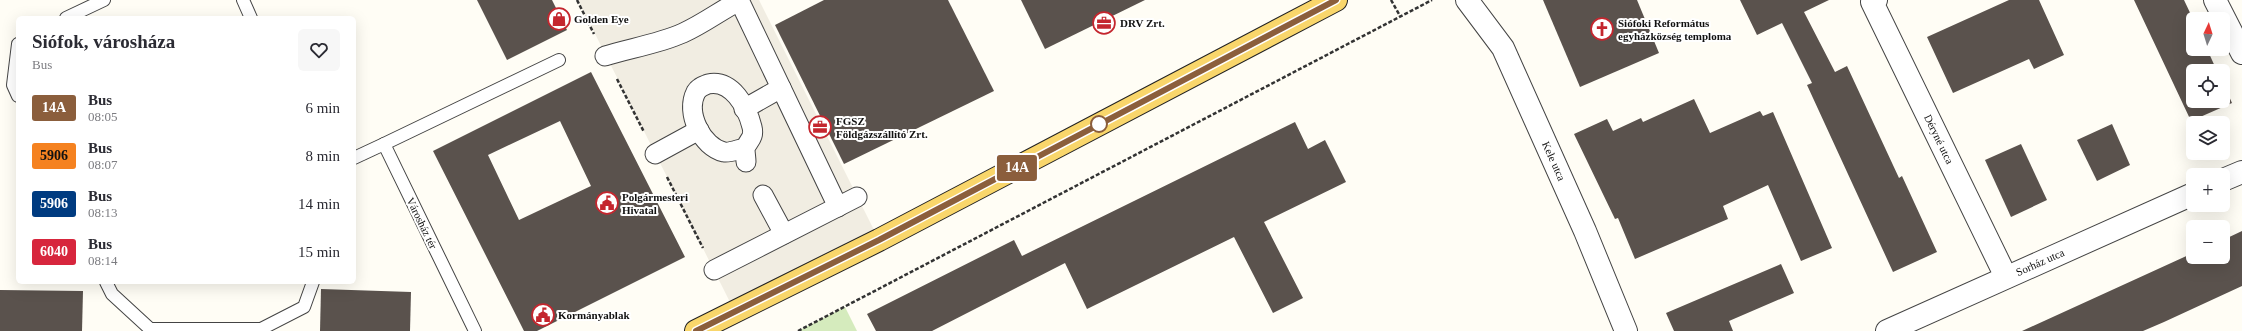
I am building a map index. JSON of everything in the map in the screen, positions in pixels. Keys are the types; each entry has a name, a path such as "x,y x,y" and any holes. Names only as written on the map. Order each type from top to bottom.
{"main road":[{"path":"696,331 879,240 1336,0"}],"street":[{"path":"605,56 642,45 662,41 684,33 739,0 838,207"},
{"name":"Kele utca","path":"1467,0 1503,48 1585,232 1626,331"},
{"path":"2215,0 2242,53"},
{"name":"Déryné utca","path":"1874,1 2006,277"},
{"path":"712,84 725,85 736,94 744,109 752,128 752,139 746,155 725,152 714,147 699,130 692,107 696,93 701,86 712,84"},
{"path":"744,109 781,88"},
{"path":"655,154 699,130"},
{"path":"2230,177 2242,172"},
{"path":"763,195 784,234"},
{"path":"714,270 857,197"},
{"name":"Sorház utca","path":"1887,331 2186,197"}],"lane":[{"path":"70,16 104,0"},
{"path":"243,0 250,16"},
{"path":"16,60 13,85 16,92"},
{"path":"356,157 559,60"},
{"name":"Városház tér","path":"384,144 475,331"},
{"path":"107,284 112,294 150,329 261,329 304,307 312,284"}],"path":[{"path":"1391,0 1400,16"},
{"path":"798,331 1432,0"},
{"path":"655,154 714,270"}],"green space":[{"path":"845,307 857,331 798,331"}],"shaded area":[{"path":"578,0 759,0 879,240 735,312"}],"building":[{"path":"477,0 552,0 567,30 507,60"},
{"path":"824,0 948,0 994,91 844,164 775,25"},
{"path":"1021,0 1145,0 1045,49"},
{"name":"Siófoki Református egyházközség temploma","path":"1543,0 1637,0 1659,53 1580,87"},
{"path":"1740,0 1829,0 1804,12 1835,72 1847,66 1899,178 1902,176 1937,252 1893,272 1807,85 1812,83 1782,23 1757,35"},
{"path":"2009,0 2039,0 2064,55 2034,69 2029,59 1953,93 1927,37"},
{"path":"2134,0 2184,0 2190,12 2186,12 2186,56 2210,56 2214,64 2186,64 2186,108 2221,108 2202,116 2189,116"},
{"name":"Polgármesteri Hivatal","path":"591,72 685,257 537,331 524,331 433,151","holes":["560,121 591,186 519,220 488,155"]},
{"path":"1694,99 1710,133 1760,111 1763,116 1773,112 1832,248 1801,261 1768,185 1723,206 1728,219 1635,259 1618,218 1615,219 1574,134 1607,119 1613,131 1641,118 1643,122"},
{"path":"1295,122 1308,149 1325,140 1346,182 1264,222 1303,298 1273,313 1234,237 1087,309 1065,263 932,331 876,331 867,314 1014,240 1022,256"},
{"path":"2112,124 2130,165 2097,181 2077,140"},
{"path":"2021,144 2047,200 2011,217 1985,160"},
{"path":"2242,231 2242,286 2164,322 2143,331 2022,331 2186,256 2186,264 2230,264 2230,237"},
{"path":"1781,264 1794,293 1729,321 1733,331 1674,331 1666,313"},
{"path":"321,289 411,292 410,331 320,331"},
{"path":"0,290 83,291 82,331 0,331"}],"bus line":[{"name":"14A","path":"696,331 879,240 1336,0"}],"place":[{"name":"Golden Eye","path":"559,19"},
{"name":"DRV Zrt.","path":"1104,23"},
{"name":"Siófoki Református egyházközség temploma","path":"1602,29"},
{"name":"FGSZ Földgázszállító Zrt.","path":"820,127"},
{"name":"Polgármesteri Hivatal","path":"607,203"},
{"name":"Kormányablak","path":"543,315"}]}
